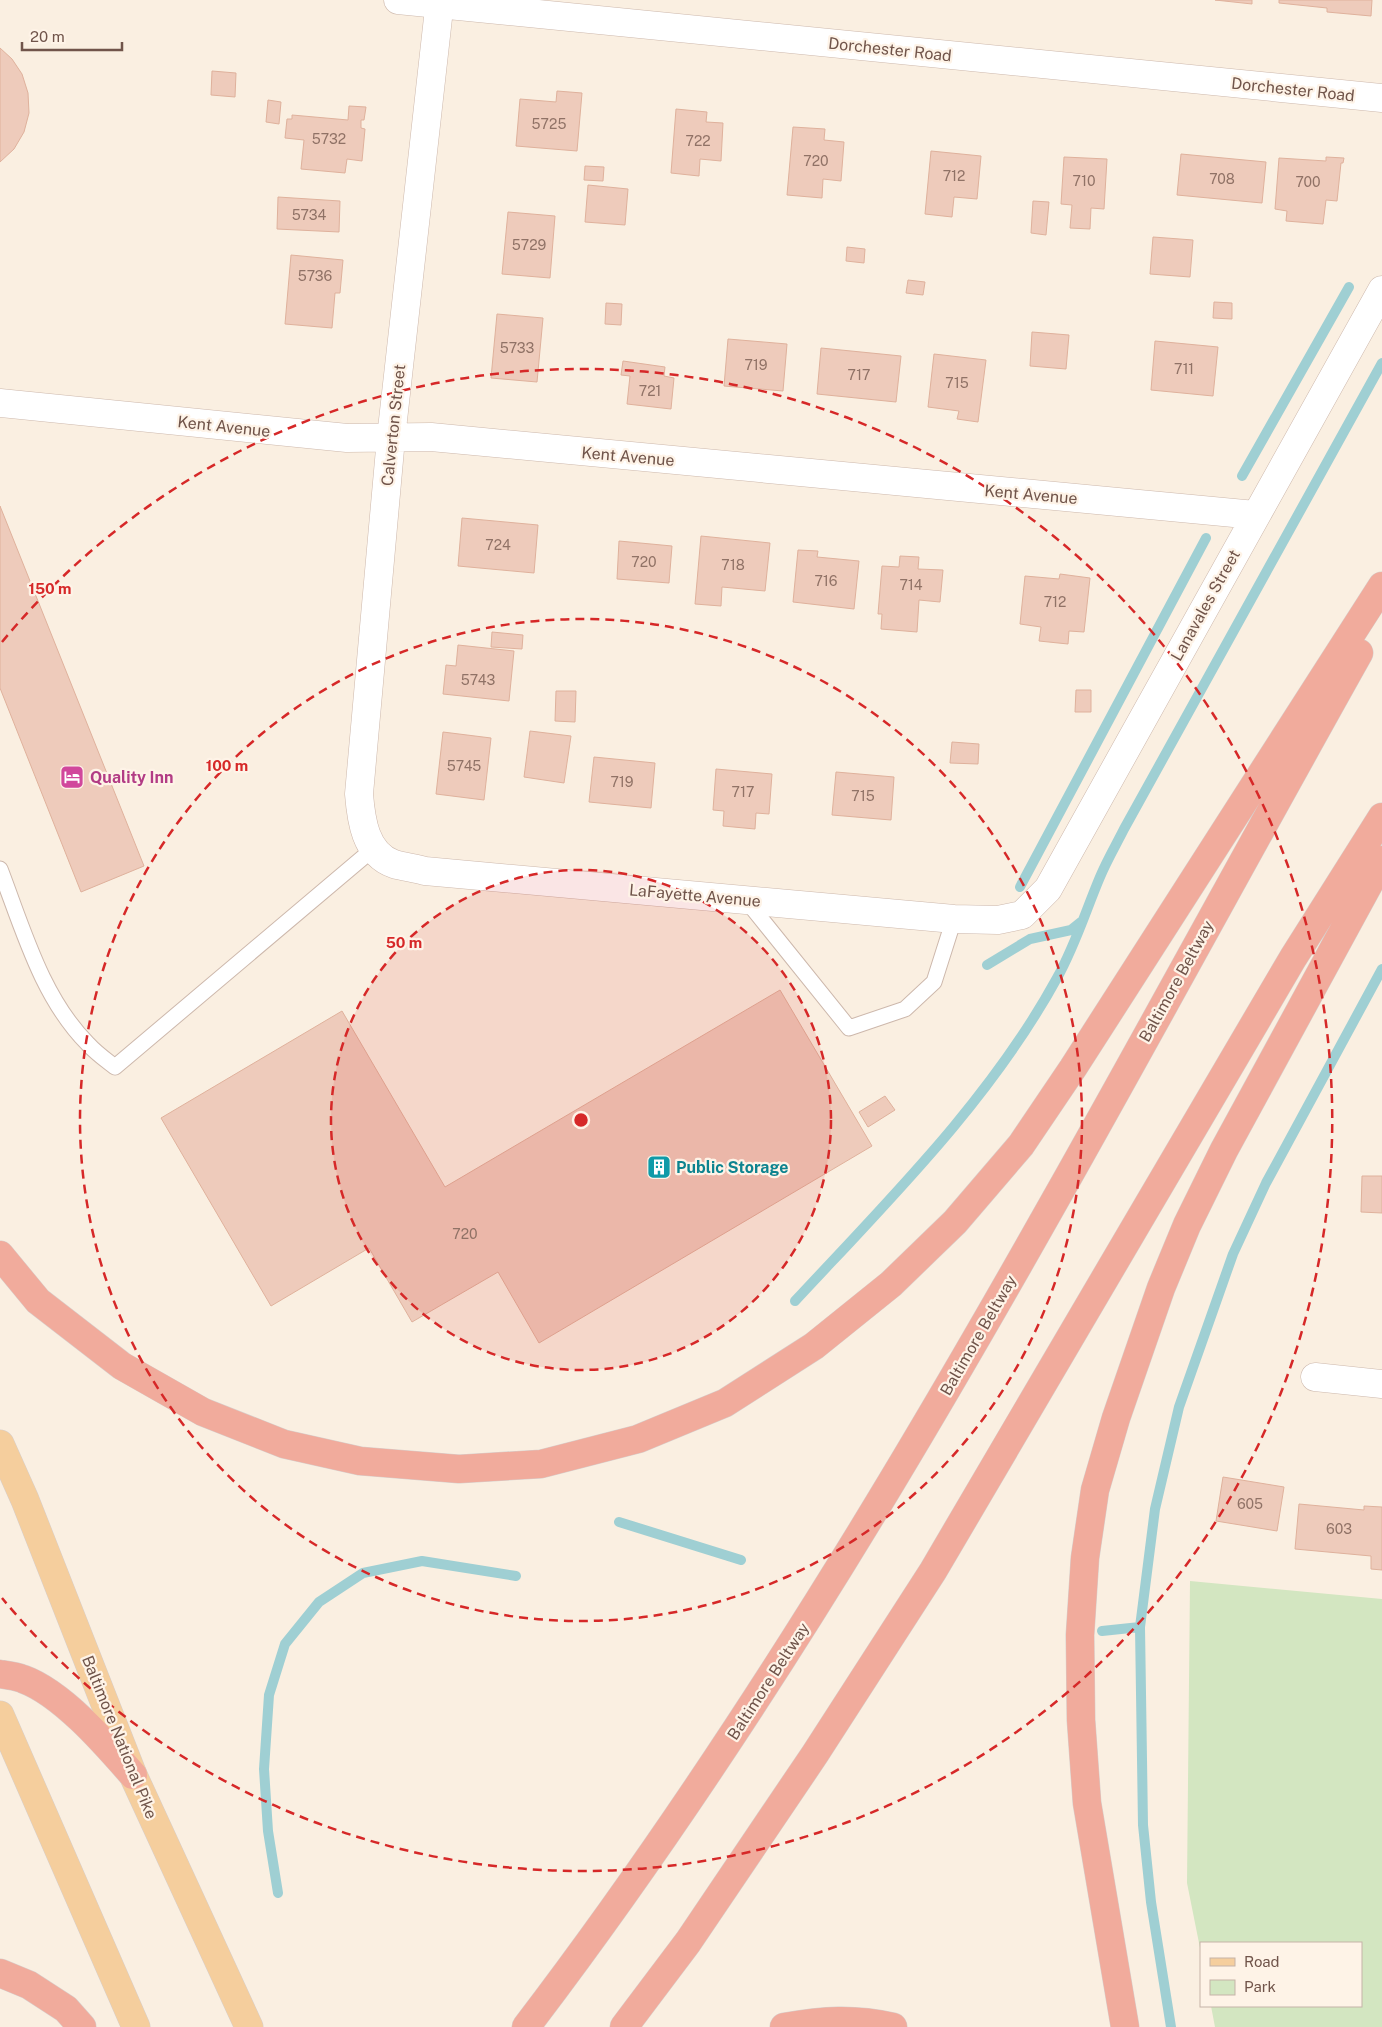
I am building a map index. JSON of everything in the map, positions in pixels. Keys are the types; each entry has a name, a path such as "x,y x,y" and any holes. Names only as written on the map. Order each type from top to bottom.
{"highway":[{"path":"0,1255 38,1301 122,1366 203,1412 230,1423 284,1444 360,1461 459,1469 541,1464 638,1439 725,1403 814,1346 891,1284 955,1222 1021,1145 1078,1060 1382,586"},
{"name":"Baltimore Beltway","path":"526,2027 624,1896 740,1725 860,1536 991,1316 1382,613"},
{"path":"624,2027 688,1942 810,1762 933,1570 1293,958 1382,817"},
{"path":"1125,2027 1087,1803 1081,1720 1081,1626 1085,1558 1095,1490 1116,1418 1161,1288 1187,1224 1224,1150 1382,860"},
{"path":"0,1674 23,1679 50,1693 97,1734 133,1775"},
{"path":"0,1973 29,1985 66,2009 82,2027"},
{"path":"784,2027 816,2022 867,2021 893,2027"}],"main road":[{"name":"Baltimore National Pike","path":"0,1444 25,1500 133,1775 249,2027"},
{"path":"0,1463 25,1500"},
{"path":"0,1716 136,2027"}],"street":[{"name":"Dorchester Road","path":"398,0 440,2 1382,98"},
{"name":"Calverton Street","path":"373,849 362,824 358,794 391,438 440,2"},
{"name":"Lanavales Street","path":"1022,915 1048,889 1382,290"},
{"name":"Kent Avenue","path":"0,403 347,438 431,437 1255,515"},
{"name":"LaFayette Avenue","path":"373,849 392,863 425,871 954,919 998,920 1022,915"},
{"path":"1315,1377 1382,1384"}],"lane":[{"path":"0,869 42,976 64,1012 88,1044 114,1067 373,849"},
{"path":"746,900 849,1028 905,1009 934,982 954,919"}],"green space":[{"path":"1190,1581 1382,1599 1382,2027 1215,2027 1211,2007 1362,2007 1362,1942 1200,1942 1200,1948 1187,1883"}],"building":[{"path":"1215,0 1252,0 1252,4"},
{"path":"1279,0 1372,0 1371,16 1327,12 1327,8 1279,3"},
{"path":"0,48 12,59 22,74 28,93 29,113 24,132 14,149 0,162"},
{"path":"212,71 236,73 235,97 211,95"},
{"path":"557,91 582,93 577,151 516,146 520,99 556,102"},
{"path":"268,100 281,102 279,124 266,122"},
{"path":"349,106 366,107 364,120 361,120 361,128 365,129 362,161 347,159 345,173 301,169 304,140 285,138 287,119 292,119 292,115 348,120"},
{"path":"676,109 707,112 706,122 723,123 721,161 700,159 699,176 671,173"},
{"path":"793,127 825,129 824,140 844,142 841,181 823,179 822,198 787,195"},
{"path":"931,151 981,156 977,199 954,197 952,217 925,214"},
{"path":"1181,154 1266,162 1262,203 1177,195"},
{"path":"1064,157 1107,159 1104,209 1091,208 1090,229 1070,228 1072,205 1061,204"},
{"path":"1326,157 1344,158 1343,163 1341,163 1337,201 1326,200 1323,224 1286,221 1287,211 1275,209 1279,158 1326,161"},
{"path":"585,166 604,167 603,181 584,180"},
{"path":"588,185 628,189 625,225 585,222"},
{"path":"278,197 340,201 339,232 277,229"},
{"path":"1033,201 1049,202 1046,235 1031,233"},
{"path":"508,212 555,216 550,278 502,274"},
{"path":"1153,237 1193,240 1190,277 1150,274"},
{"path":"847,247 865,249 864,263 846,261"},
{"path":"291,255 343,260 340,293 335,293 332,328 285,324"},
{"path":"908,280 925,282 923,295 906,293"},
{"path":"1214,302 1232,303 1232,319 1213,318"},
{"path":"606,303 622,304 621,325 605,324"},
{"path":"497,314 543,318 537,382 491,378"},
{"path":"1032,332 1069,335 1066,369 1030,366"},
{"path":"728,339 787,344 783,391 724,386"},
{"path":"1155,341 1218,347 1213,396 1151,390"},
{"path":"821,348 901,356 896,402 817,394"},
{"path":"934,354 986,360 978,422 957,419 959,411 928,407"},
{"path":"623,361 665,367 664,376 674,378 671,409 627,404 630,376 621,375"},
{"name":"Quality Inn","path":"0,506 144,866 81,892 0,688"},
{"path":"462,518 538,525 534,573 458,566"},
{"path":"701,536 770,543 765,591 722,587 721,606 695,604"},
{"path":"619,541 672,546 669,583 617,579"},
{"path":"798,550 818,551 817,557 859,561 854,609 793,602"},
{"path":"900,556 919,557 918,569 943,570 940,602 919,600 917,632 881,629 882,614 878,614 882,566 899,567"},
{"path":"1060,574 1090,578 1084,632 1069,631 1068,644 1039,641 1041,627 1020,624 1025,576 1059,579"},
{"path":"492,632 523,635 522,649 491,647"},
{"path":"458,645 514,651 509,701 443,694 446,665 456,666"},
{"path":"1076,690 1091,690 1091,712 1075,712"},
{"path":"556,691 576,691 575,722 555,721"},
{"path":"530,731 571,736 564,783 524,777"},
{"path":"443,732 491,738 484,800 436,794"},
{"path":"952,742 979,744 978,764 950,763"},
{"path":"594,757 655,763 651,808 589,802"},
{"path":"716,769 772,774 769,814 756,813 755,829 723,826 724,811 713,810"},
{"path":"836,772 894,777 891,820 832,815"},
{"name":"Public Storage","path":"780,990 872,1146 539,1343 498,1272 412,1322 369,1248 271,1306 161,1118 342,1011 445,1187"},
{"path":"885,1096 895,1110 868,1127 859,1112"},
{"path":"1362,1176 1382,1176 1382,1213 1361,1212"},
{"path":"1223,1477 1284,1487 1277,1531 1216,1521"},
{"path":"1299,1504 1364,1510 1364,1506 1382,1507 1382,1570 1371,1569 1371,1556 1295,1549"}],"waterway":[{"path":"1242,476 1349,287"},
{"path":"795,1301 901,1187 970,1107 1031,1023 1057,978 1075,941 1103,871 1124,829 1382,363"},
{"path":"1020,887 1206,538"},
{"path":"987,965 1030,939 1071,930 1081,922"},
{"path":"1171,2027 1151,1902 1143,1825 1140,1627 1155,1509 1179,1407 1233,1254 1266,1183 1382,969"},
{"path":"619,1522 741,1560"},
{"path":"278,1893 268,1831 264,1769 269,1695 285,1644 319,1602 363,1573 422,1561 516,1576"},
{"path":"1102,1631 1140,1627"}],"place":[{"name":"Quality Inn","path":"72,777"},
{"name":"Public Storage","path":"659,1167"}]}
